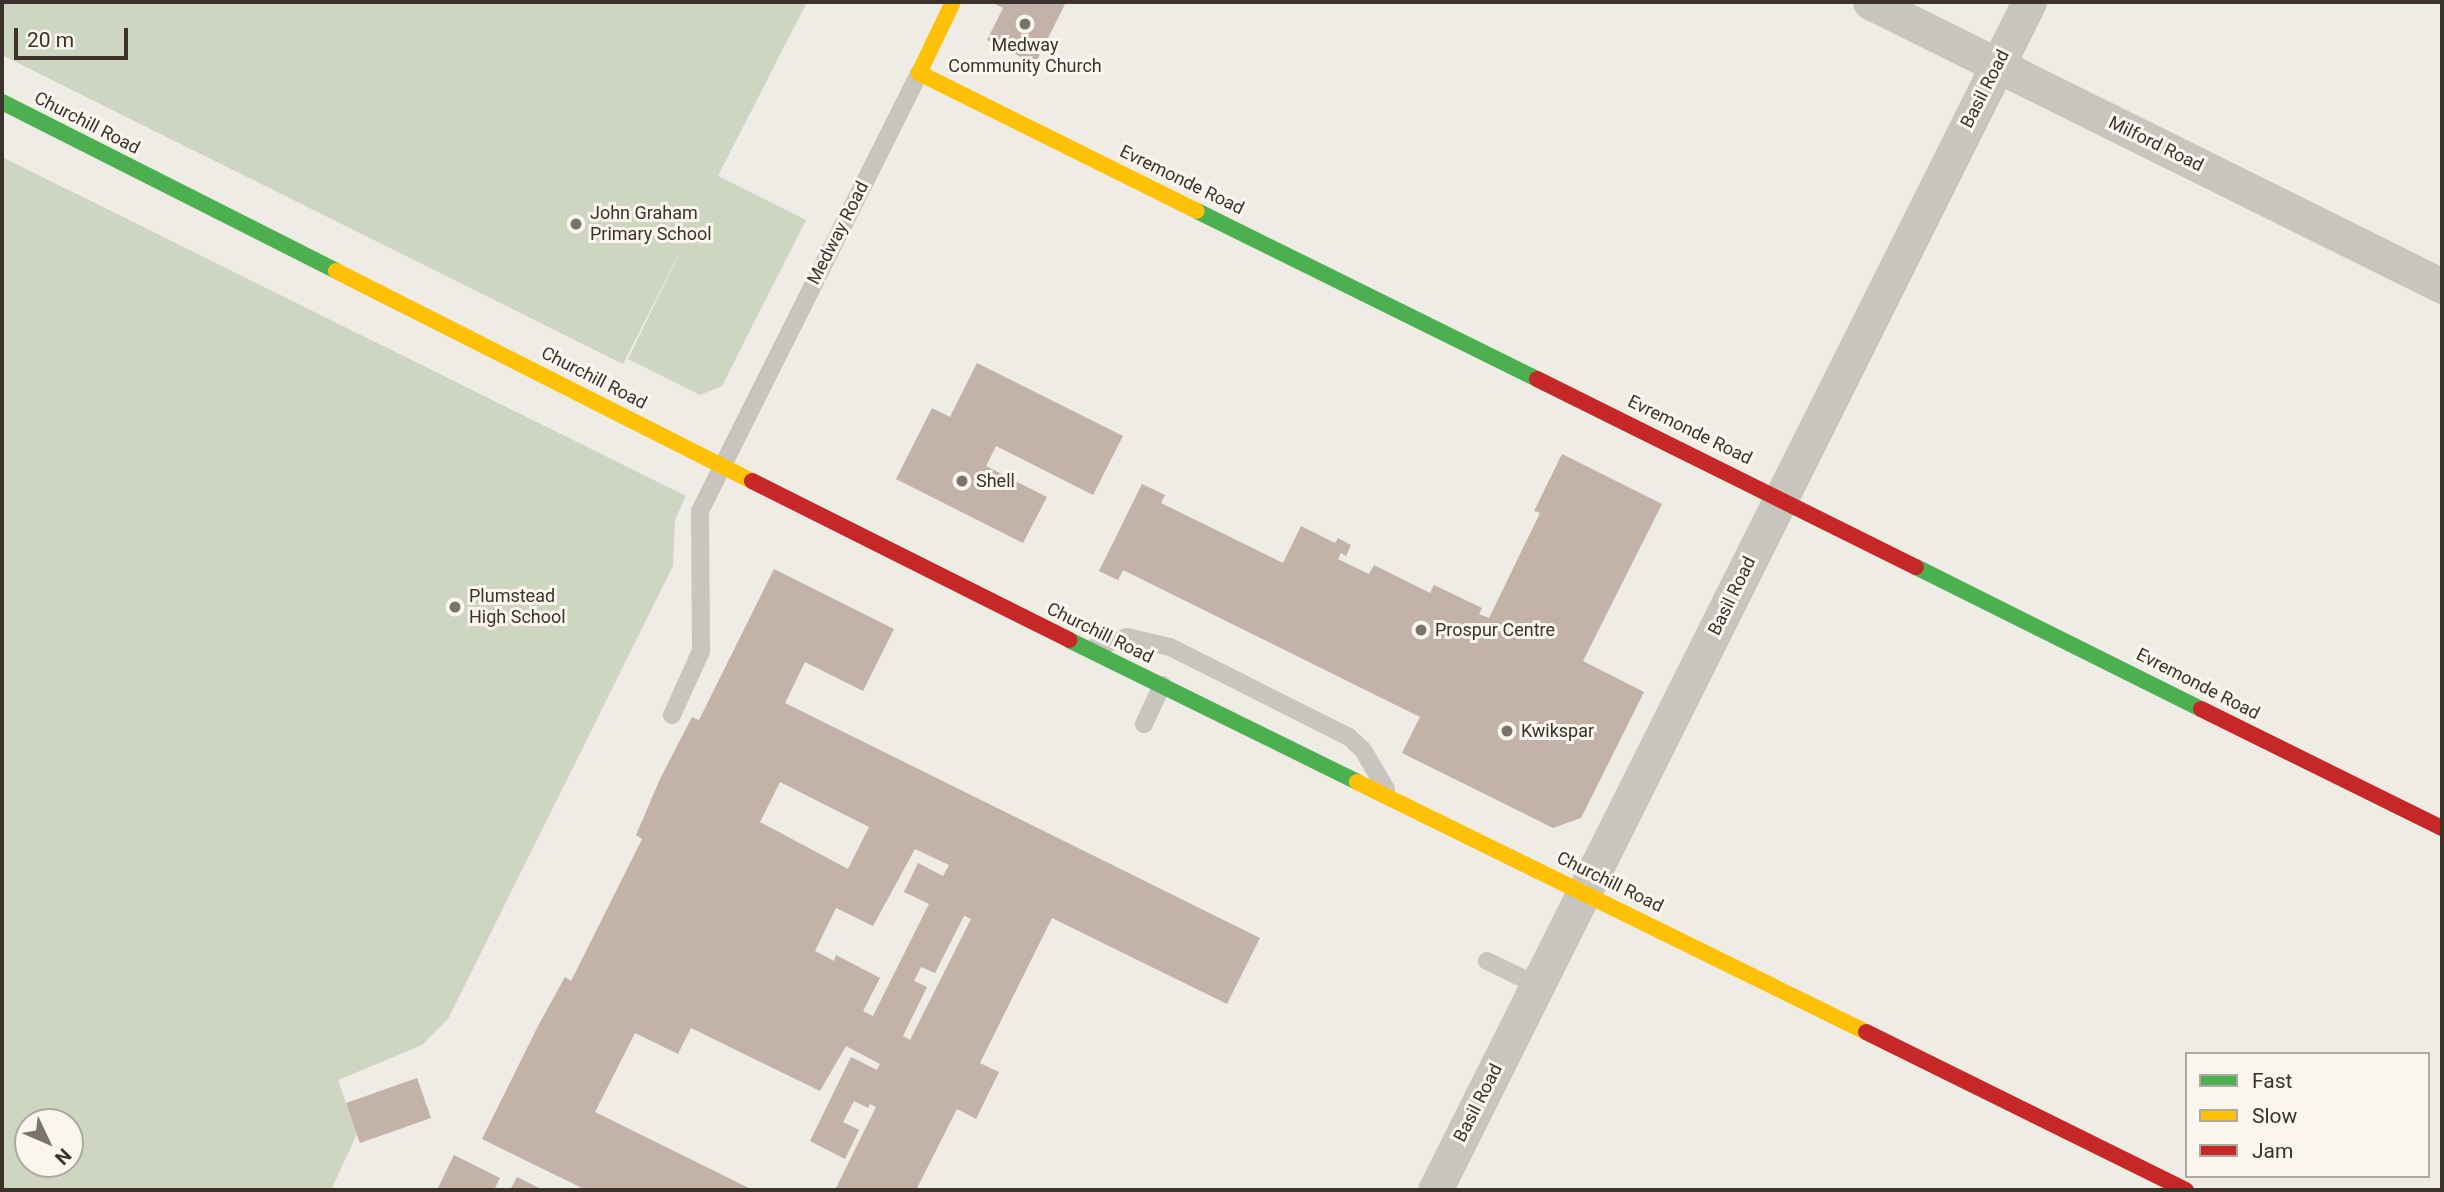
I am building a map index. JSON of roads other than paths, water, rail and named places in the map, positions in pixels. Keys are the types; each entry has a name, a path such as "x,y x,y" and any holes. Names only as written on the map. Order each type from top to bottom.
{"street":[{"name":"Milford Road","path":"1870,2 2442,286"},
{"name":"Basil Road","path":"1435,1190 2029,2"},
{"name":"Medway Road","path":"919,72 947,4"},
{"name":"Evremonde Road","path":"919,72 1781,497 2442,828"},
{"name":"Churchill Road","path":"2,102 1088,649 1585,891 2186,1190"}],"lane":[{"name":"Medway Road","path":"672,715 701,650 696,526 723,464 919,72"},
{"path":"1088,649 1127,637 1170,647 1349,737 1363,750 1390,797"},
{"path":"1144,724 1162,685"},
{"path":"1488,961 1537,985"}],"place":[{"name":"Medway Community Church","path":"1025,24"},
{"name":"John Graham Primary School","path":"576,224"},
{"name":"Shell","path":"962,481"},
{"name":"Plumstead High School","path":"455,607"},
{"name":"Prospur Centre","path":"1421,630"},
{"name":"Kwikspar","path":"1507,731"}]}
